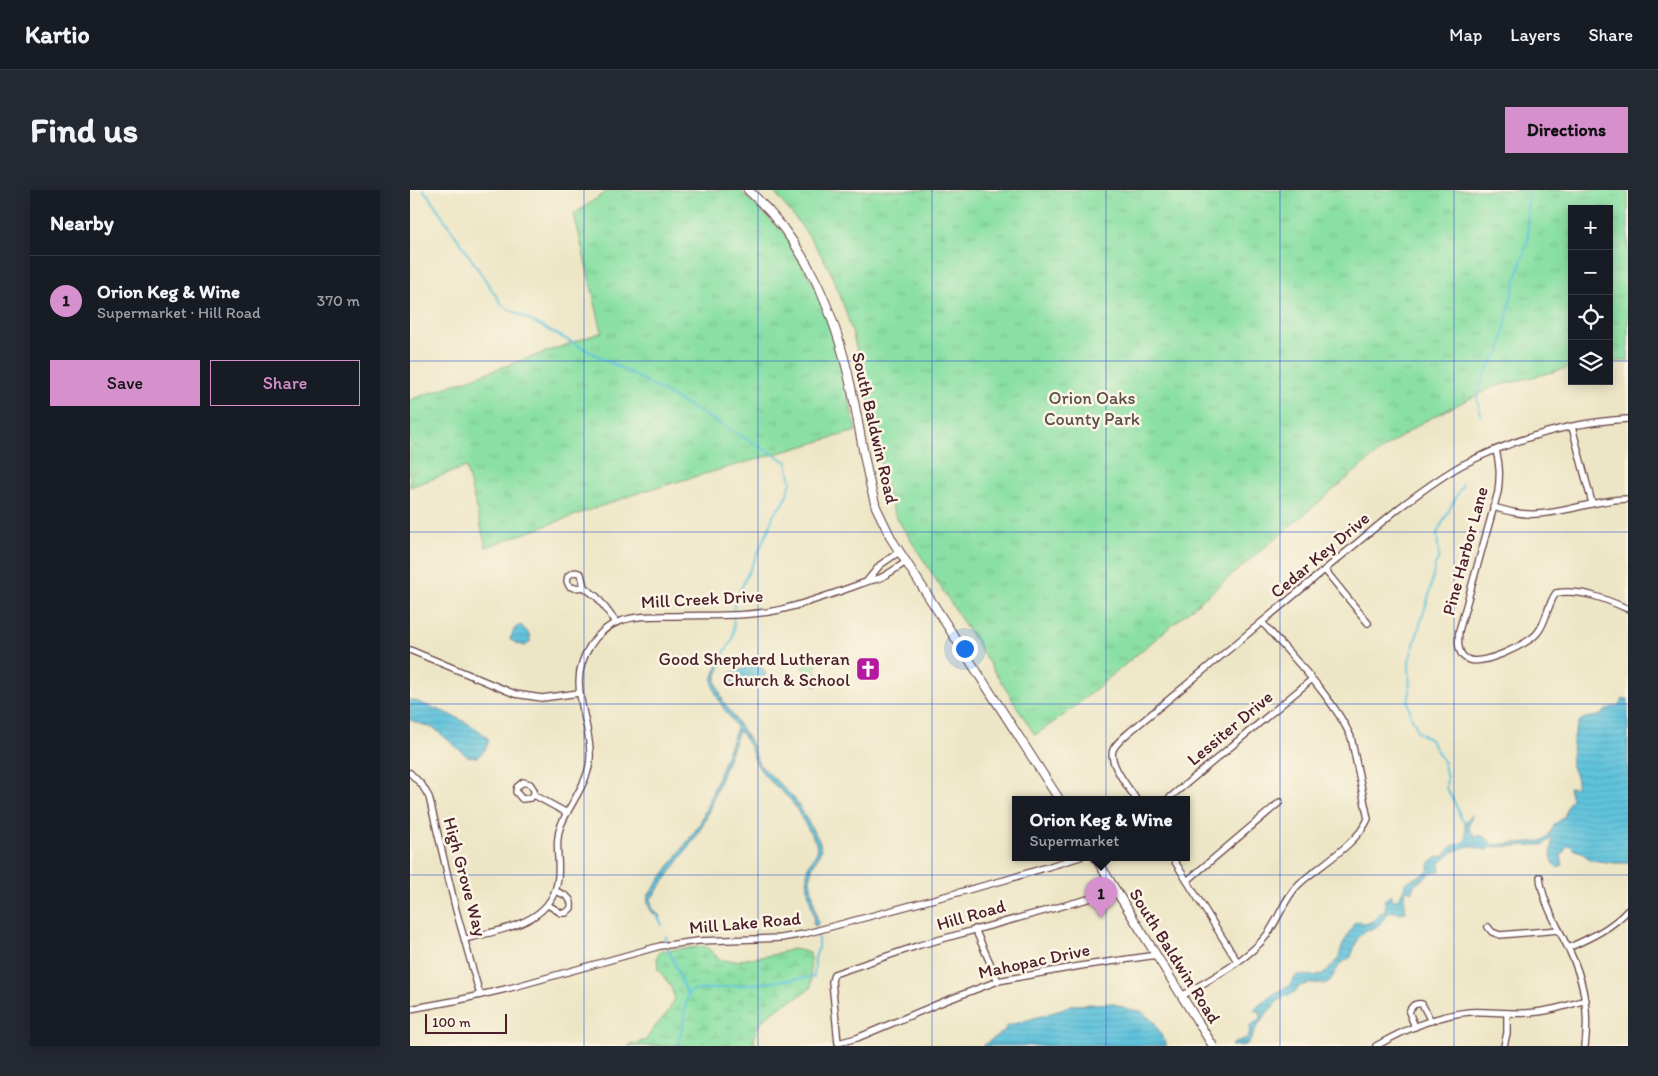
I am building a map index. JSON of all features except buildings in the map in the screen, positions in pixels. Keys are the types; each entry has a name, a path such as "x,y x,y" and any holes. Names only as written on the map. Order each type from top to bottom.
{"main road":[{"name":"South Baldwin Road","path":"748,190 790,237 804,258 826,301 846,364 872,492 882,520 899,552 1057,796"},
{"name":"South Baldwin Road","path":"1098,861 1213,1046"}],"street":[{"name":"Cedar Key Drive","path":"1134,796 1113,764 1113,749 1144,720 1420,492 1461,466 1496,450 1536,436 1572,427 1600,421 1628,419"},
{"path":"1572,427 1592,503"},
{"name":"Pine Harbor Lane","path":"1496,450 1500,464 1500,476 1459,631 1460,651 1466,659 1471,661 1495,656 1532,638 1539,632 1556,593 1564,592 1596,596 1628,609"},
{"path":"1493,507 1520,514 1536,514 1610,499 1628,499"},
{"path":"867,581 880,565 899,552"},
{"name":"Mill Creek Drive","path":"465,939 518,925 531,919 548,905 555,891 558,877 560,827 583,783 591,754 579,693 579,675 583,660 590,646 600,633 616,622 638,616 727,615 777,610 880,578 906,562"},
{"path":"1325,570 1368,623"},
{"path":"584,587 597,597 616,622"},
{"path":"1182,996 1256,947 1267,935 1288,898 1298,886 1355,838 1365,828 1368,819 1351,737 1339,714 1262,622"},
{"path":"410,650 523,696 542,698 579,693"},
{"name":"Lessiter Drive","path":"1172,796 1311,680"},
{"name":"High Grove Way","path":"410,773 422,785 428,797 456,910 480,995"},
{"path":"534,795 567,813"},
{"path":"1187,881 1280,802"},
{"name":"Mill Lake Road","path":"410,1010 480,995 660,946 698,941 781,938 804,934 1005,880 1067,861"},
{"path":"1174,861 1237,961"},
{"path":"1540,878 1545,900 1581,976 1587,1010 1585,1046"},
{"path":"548,905 561,913 566,913 571,908 572,902 569,898 555,891"},
{"name":"Hill Road","path":"838,1043 832,981 834,974 920,945 1117,891"},
{"path":"1568,948 1608,928 1628,910"},
{"path":"1488,927 1492,932 1500,935 1559,930"},
{"path":"975,930 998,980"},
{"name":"Mahopac Drive","path":"838,1043 857,1038 998,980 1157,955"},
{"path":"1376,1046 1431,1021 1468,1012 1539,1012 1561,1008 1586,1000"},
{"path":"1415,1027 1409,1012 1411,1006 1416,1003 1422,1004 1431,1021"},
{"path":"1504,1046 1507,1033 1507,1013"}],"green space":[{"path":"609,190 740,190 786,235 815,287 833,337 856,431 641,492 486,547 466,467 410,487 410,400 602,332 574,214"},
{"name":"Orion Oaks County Park","path":"772,190 1628,190 1628,361 1613,362 1613,205 1568,205 1568,368 1493,387 1423,422 1390,444 1067,713 1035,735 896,517 884,481 861,366 840,294 827,265 797,221"},
{"path":"814,660 818,665 814,669 823,682 816,687 802,668"},
{"path":"705,946 721,960 735,961 772,955 793,949 810,952 811,988 774,1011 759,1025 755,1035 754,1046 628,1046 646,1040 667,1013 675,999 670,985 658,969 657,956 661,951"}],"water":[{"path":"521,625 530,635 530,642 525,646 517,644 510,639 515,628"},
{"path":"719,662 722,664 716,681 723,701 750,741 759,764 794,798 820,842 821,851 812,868 810,880 818,924 816,926 813,924 814,917 808,891 807,876 808,867 817,852 816,843 791,800 765,776 757,765 749,745 739,730 705,821 696,837 651,899 652,908 660,916 659,919 649,906 648,896 700,824 736,730 736,726 720,703 714,689 713,677"},
{"path":"761,665 766,674 764,677 749,687 737,688 730,680 730,673"},
{"path":"410,699 474,727 489,740 485,750 478,757 468,757 435,729 410,720"},
{"path":"1623,699 1628,699 1628,863 1591,860 1579,851 1574,850 1570,845 1567,846 1561,856 1563,865 1558,868 1552,858 1552,838 1543,845 1492,847 1487,850 1470,846 1453,852 1440,863 1440,871 1433,872 1413,886 1413,892 1406,890 1404,896 1406,912 1390,911 1379,925 1366,930 1358,938 1351,957 1340,964 1330,981 1325,984 1311,983 1300,986 1295,992 1279,1000 1267,1013 1246,1045 1231,1046 1235,1042 1248,1038 1251,1026 1261,1016 1260,1011 1255,1011 1254,1009 1275,993 1289,986 1297,975 1314,976 1325,973 1338,959 1343,944 1354,923 1359,921 1366,924 1376,919 1379,913 1384,913 1386,904 1384,900 1391,894 1394,901 1399,898 1405,883 1428,872 1430,862 1444,856 1452,846 1464,842 1466,838 1465,823 1472,814 1469,826 1470,831 1476,836 1486,838 1493,845 1541,841 1547,838 1555,824 1564,817 1568,804 1572,799 1569,788 1575,788 1576,785 1577,780 1572,766 1572,757 1574,736 1580,721 1584,718 1598,716 1608,709 1619,705"},
{"path":"1112,1003 1128,1009 1141,1011 1154,1022 1167,1046 982,1046 1003,1032 1007,1026 1061,1010 1071,1005"}],"waterway":[{"path":"423,190 503,306 636,376 787,462 791,482 784,503 773,516 768,531 735,601 732,640 724,652 721,662"},
{"path":"1482,417 1477,400 1480,385 1490,365 1501,350 1509,305 1528,238 1527,207 1530,190"},
{"path":"1463,484 1437,533 1439,557 1409,661 1410,693 1408,701 1411,717 1417,731 1430,740 1443,761 1447,778 1446,788 1465,823"},
{"path":"659,919 662,925"},
{"path":"677,1046 690,991 814,977 818,933"},
{"path":"666,936 668,948 688,996"}],"place":[{"name":"Good Shepherd Lutheran Church & School","path":"868,669"},
{"name":"Orion Keg & Wine","path":"1101,918"}]}
